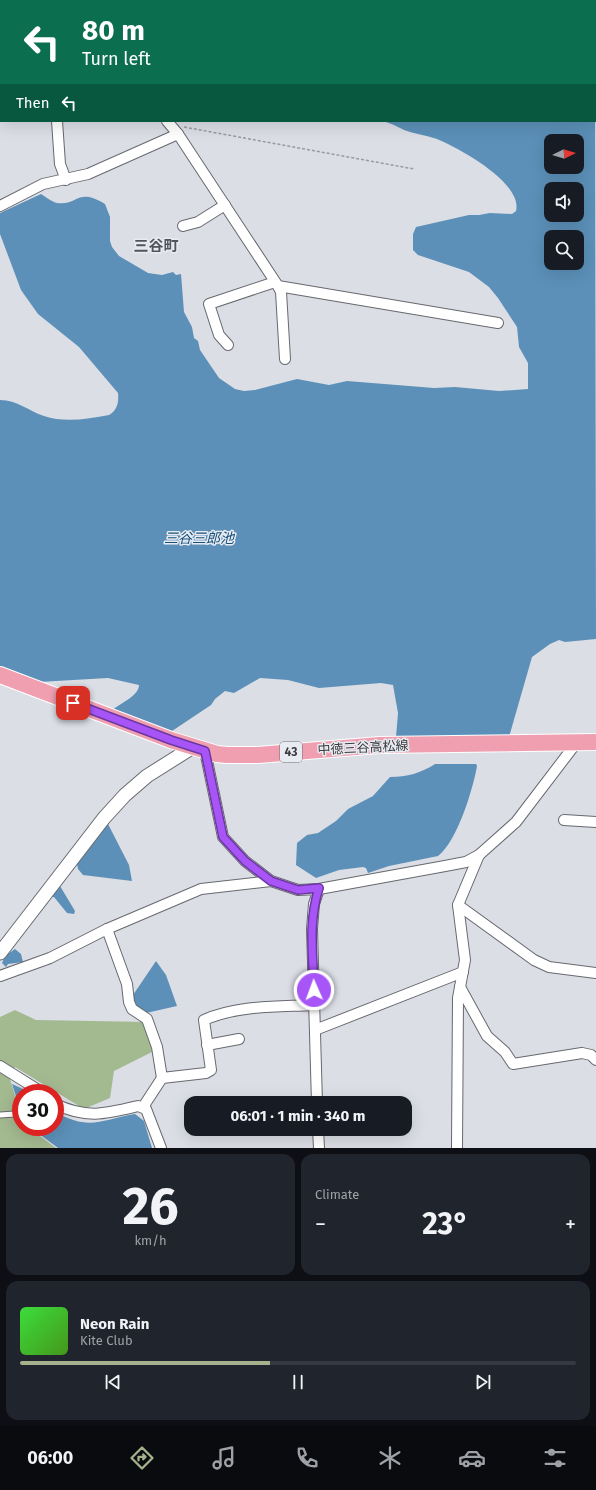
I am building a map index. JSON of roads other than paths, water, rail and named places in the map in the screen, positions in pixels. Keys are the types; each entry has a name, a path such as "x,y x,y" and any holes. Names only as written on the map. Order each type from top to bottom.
{"main road":[{"name":"中徳三谷高松線","path":"0,675 199,749 217,754 241,756 380,745 596,742"}],"street":[{"path":"57,122 60,164 66,180"},
{"path":"0,206 43,184 88,174 172,128 225,205 281,292 285,359"},
{"path":"183,226 198,222 225,205"},
{"path":"228,345 219,335 209,304 277,284 498,323"},
{"path":"0,953 109,812 147,776 199,749 223,837 245,861 271,881 298,890 319,888 466,862 479,855 516,822 577,742"},
{"path":"564,820 596,822"},
{"path":"457,1148 456,1053 458,998 465,960 458,905 479,855"},
{"path":"0,976 50,958 107,929 201,890 271,881"},
{"path":"317,1096 312,929 314,904 319,888"},
{"path":"458,905 534,960 549,967 596,973"},
{"path":"107,929 127,984 129,1002 132,1009 148,1019 157,1047 162,1078 143,1107"},
{"path":"315,1030 463,972"},
{"path":"460,987 487,1036 505,1052 513,1064 582,1053 590,1055 596,1060"},
{"path":"162,1078 206,1073 211,1070 204,1020 217,1014 244,1009 314,1005"},
{"path":"207,1045 239,1039"},
{"path":"0,1066 29,1084"},
{"path":"64,1108 94,1115 106,1114 138,1106 143,1107 146,1109 161,1148"},
{"path":"318,1136 319,1148"}],"lane":[{"path":"0,1115 12,1114"}],"water":[{"name":"三谷三郎池","path":"385,122 595,122 596,639 565,642 559,640 550,644 532,657 509,737 421,736 398,740 396,737 398,713 393,685 381,683 319,688 288,680 260,678 234,693 225,691 215,699 211,705 169,733 111,711 136,693 139,685 108,678 39,682 0,666 0,400 6,400 23,406 44,416 76,420 109,415 116,408 118,403 118,393 79,347 38,314 21,290 0,234 0,213 41,194 57,203 70,202 78,198 88,197 105,204 110,217 110,241 112,247 119,256 148,273 162,275 173,272 176,275 181,274 184,312 192,327 194,338 198,341 200,350 219,378 235,389 244,391 255,390 297,379 329,385 347,381 434,388 455,387 499,391 528,389 528,363 519,347 517,327 489,287 469,272 418,255 413,250 413,234 416,227 469,215 490,213 512,214 516,211 516,200 510,189 500,178 474,158 437,139 404,130"},
{"path":"435,764 476,764 477,766 468,801 458,827 452,839 438,856 389,866 368,873 366,868 363,867 339,870 316,878 296,865 297,843 307,835 318,833 336,821 348,809 373,796 390,777 414,774"},
{"path":"108,824 129,865 132,881 83,875 78,869 77,864 101,827"},
{"path":"57,886 60,886 75,911 74,914 67,913 54,897 50,897"},
{"path":"15,949 21,954 23,962 8,964 6,967 2,963 5,956"},
{"path":"156,961 166,975 177,1006 146,1013 136,1008 131,998"},
{"path":"135,1114 144,1121 152,1148 58,1148 42,1136 64,1136 64,1116 86,1123 104,1121"}],"district":[{"name":"三谷町","path":"156,246"}]}
